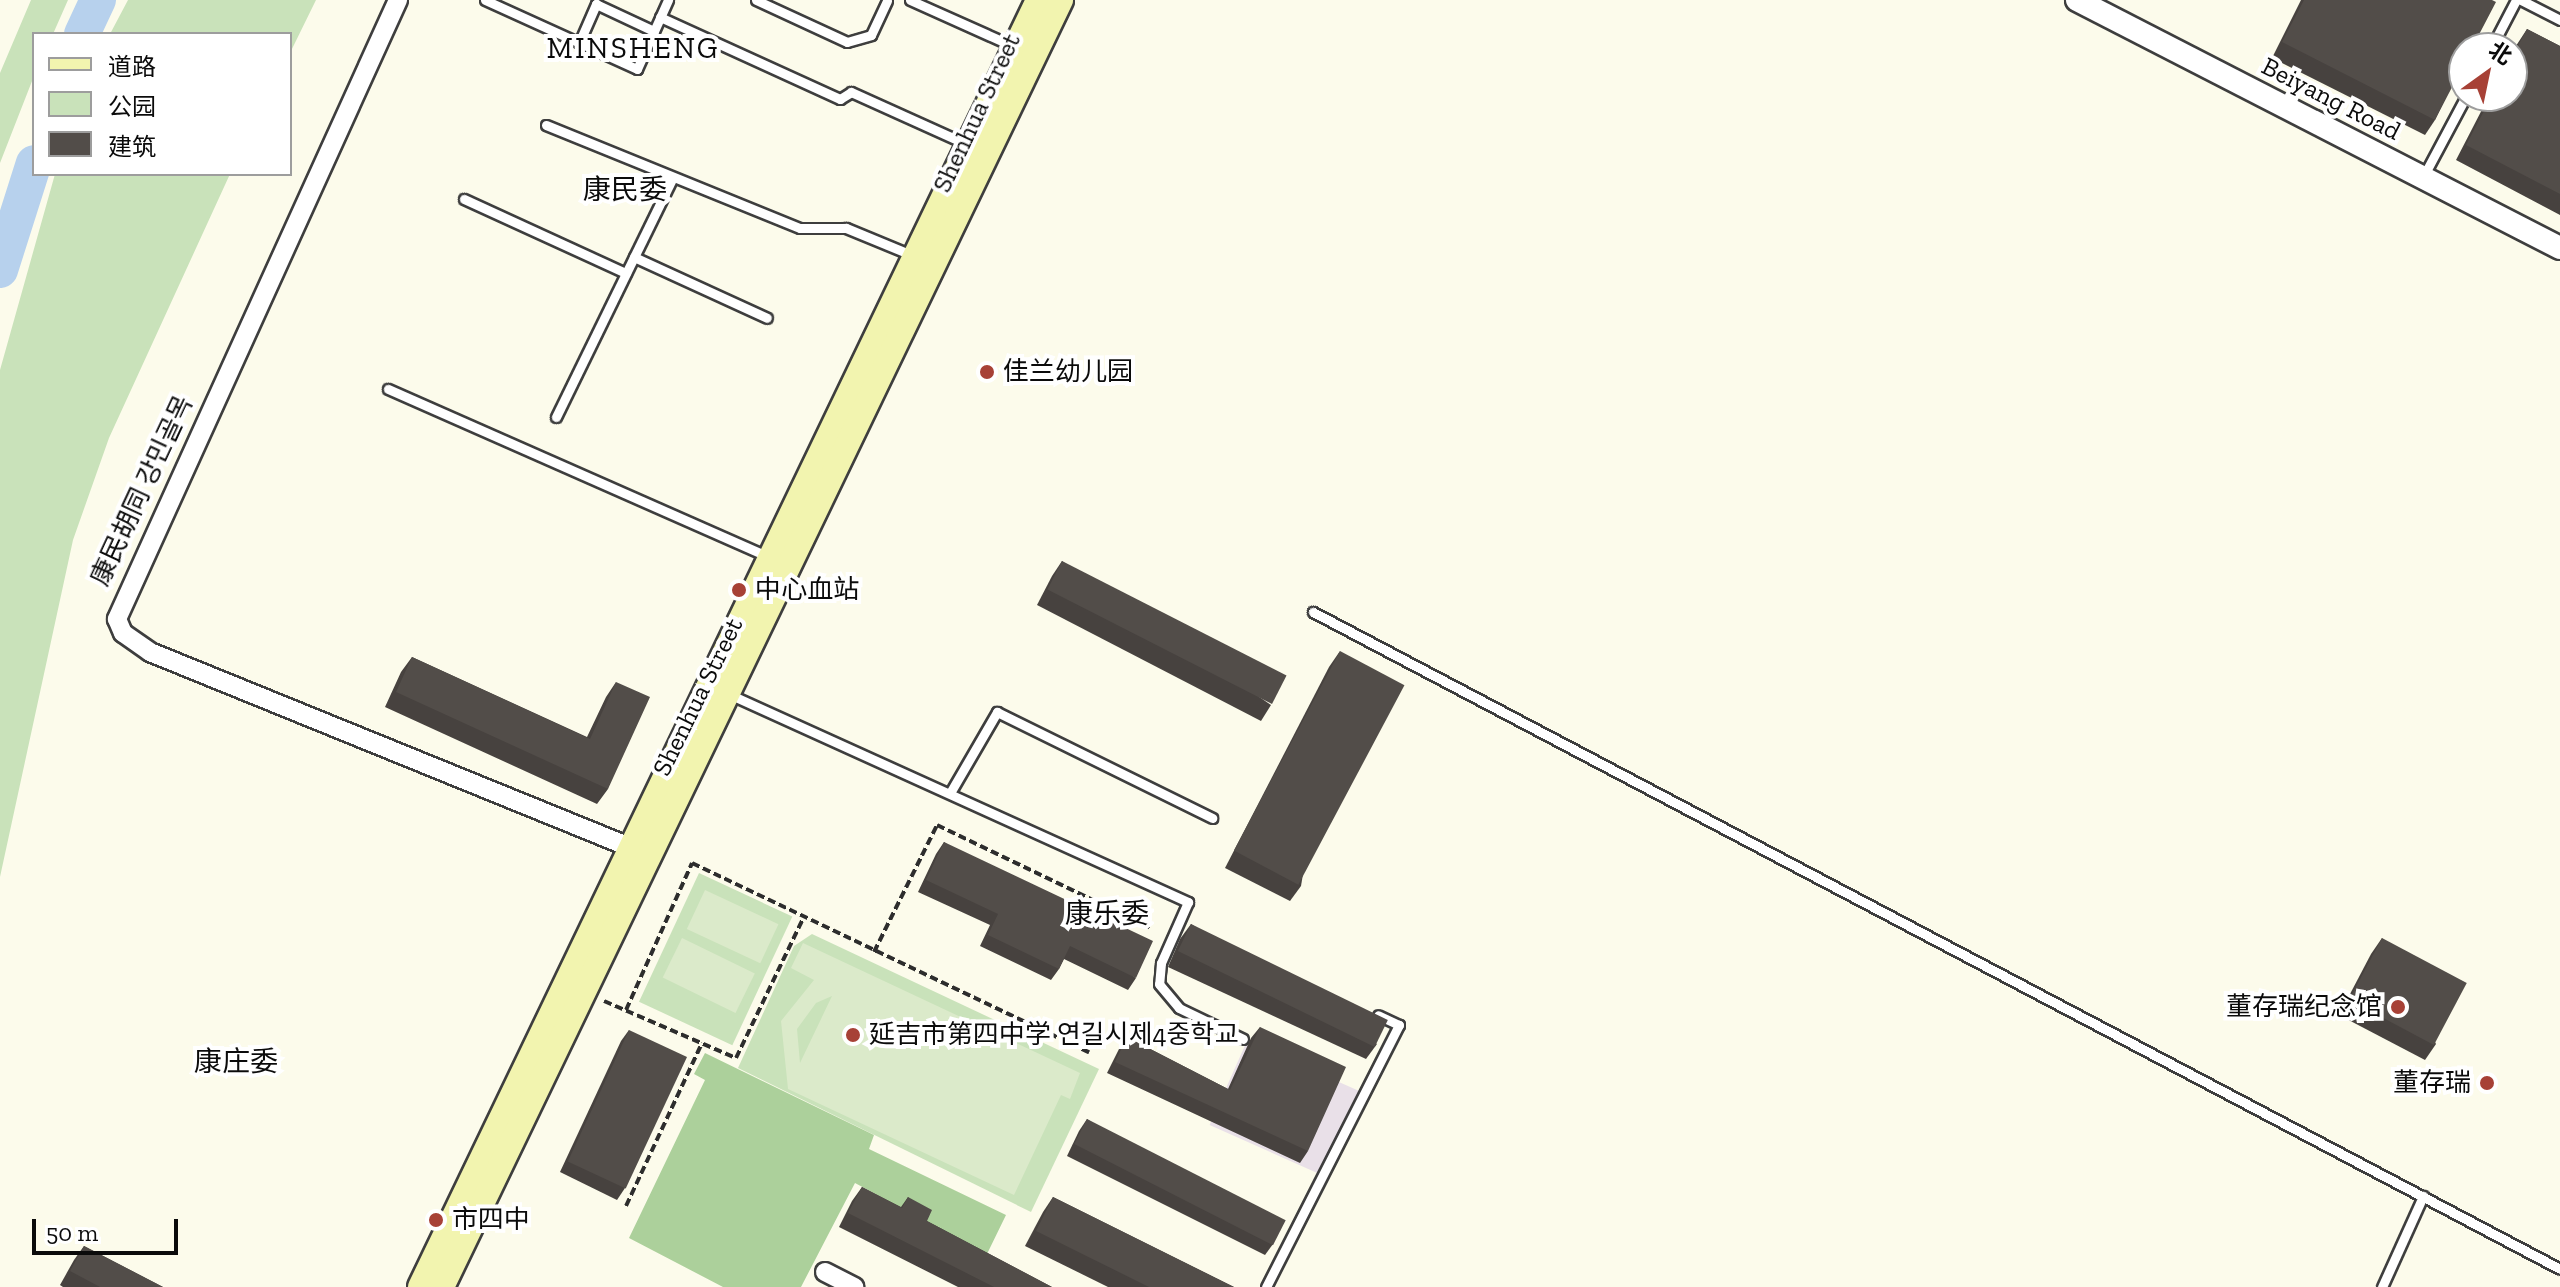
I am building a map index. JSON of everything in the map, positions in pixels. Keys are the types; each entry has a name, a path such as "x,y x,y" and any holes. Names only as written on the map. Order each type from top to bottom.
{"main road":[{"name":"Shenhua Street","path":"420,1287 1038,0"},
{"name":"Shenhua Street","path":"442,1287 731,695 1061,0"}],"street":[{"name":"康民胡同 강민골목","path":"398,0 117,619 123,633 150,652 632,848"},
{"name":"Beiyang Road","path":"2077,0 2560,248"},
{"path":"825,1272 854,1287"}],"lane":[{"path":"485,0 637,69 668,0"},
{"path":"756,0 847,42 871,35 887,0"},
{"path":"910,0 1016,47"},
{"path":"2500,32 2518,0 2560,20"},
{"path":"579,43 596,4 654,31"},
{"path":"660,17 840,99 851,92 969,145"},
{"path":"2423,177 2458,112"},
{"path":"546,125 671,181 694,181 800,228 846,228 916,257"},
{"path":"556,417 671,181"},
{"path":"464,199 626,273"},
{"path":"634,257 767,318"},
{"path":"388,389 772,559"},
{"path":"1313,612 2560,1269"},
{"path":"731,695 1188,902 1161,963 1165,995 1243,1039"},
{"path":"950,793 997,712 1212,818"},
{"path":"1179,923 1192,929"},
{"path":"1266,1287 1399,1025 1371,1012"},
{"path":"2382,1287 2423,1196"}],"path":[{"path":"874,952 937,825 1151,928"},
{"path":"626,1010 692,863 803,919 1089,1052"},
{"path":"584,992 736,1058 803,919"},
{"path":"626,1206 702,1043"}],"shaded area":[{"path":"1247,1041 1360,1091 1323,1175 1210,1125"}],"green space":[{"path":"31,0 68,0 54,32 32,32 32,81 0,163 0,73"},
{"path":"128,0 316,0 292,49 292,32 111,32"},
{"path":"54,176 229,176 109,438 73,540 0,877 0,370"},
{"path":"699,873 792,917 732,1045 639,1002"},
{"path":"705,890 778,924 760,963 687,929"},
{"path":"812,934 1099,1069 1031,1212 738,1068 794,946"},
{"path":"682,938 755,974 736,1013 663,978"},
{"path":"803,943 1080,1073 1070,1099 1061,1095 1014,1195 788,1089 781,1021 814,980 791,968","holes":["832,996 800,1063 797,1029 816,1003"]},
{"path":"705,1053 874,1135 869,1149 1006,1215 987,1254 855,1183 801,1287 723,1287 629,1238 705,1080 694,1074"}],"building":[{"path":"2304,0 2496,2 2480,32 2448,32 2448,95 2435,120 2282,42"},
{"path":"2527,29 2560,46 2560,194 2466,145 2484,112 2528,112 2528,32 2525,32"},
{"path":"1062,561 1287,675 1272,704 1047,590"},
{"path":"1340,651 1404,685 1298,885 1234,851"},
{"path":"412,657 590,739 616,682 650,697 608,789 396,692"},
{"path":"944,842 1153,941 1136,978 1070,946 1059,969 988,935 998,914 926,880"},
{"path":"1191,924 1388,1020 1375,1047 1178,951"},
{"name":"董存瑞纪念馆","path":"2382,938 2467,983 2434,1045 2349,1000"},
{"path":"1260,1027 1346,1067 1308,1151 1115,1062 1127,1037 1230,1090"},
{"path":"629,1030 687,1057 626,1188 568,1161"},
{"path":"1087,1119 1286,1220 1273,1245 1074,1144"},
{"path":"862,1187 902,1208 908,1197 932,1210 927,1221 1052,1287 994,1287 848,1213"},
{"path":"1053,1197 1234,1287 1149,1287 1036,1231"},
{"path":"84,1246 163,1287 100,1287 70,1271"}],"waterway":[{"path":"83,32 98,0"},
{"path":"0,270 32,169"}],"place":[{"name":"佳兰幼儿园","path":"987,372"},
{"name":"中心血站","path":"739,590"},
{"name":"董存瑞纪念馆","path":"2398,1007"},
{"name":"延吉市第四中学 연길시제4중학교","path":"853,1035"},
{"name":"董存瑞","path":"2487,1083"},
{"name":"市四中","path":"436,1220"}],"district":[{"name":"MINSHENG","path":"633,48"},
{"name":"康民委","path":"625,190"},
{"name":"康乐委","path":"1107,914"},
{"name":"康庄委","path":"236,1062"}]}
